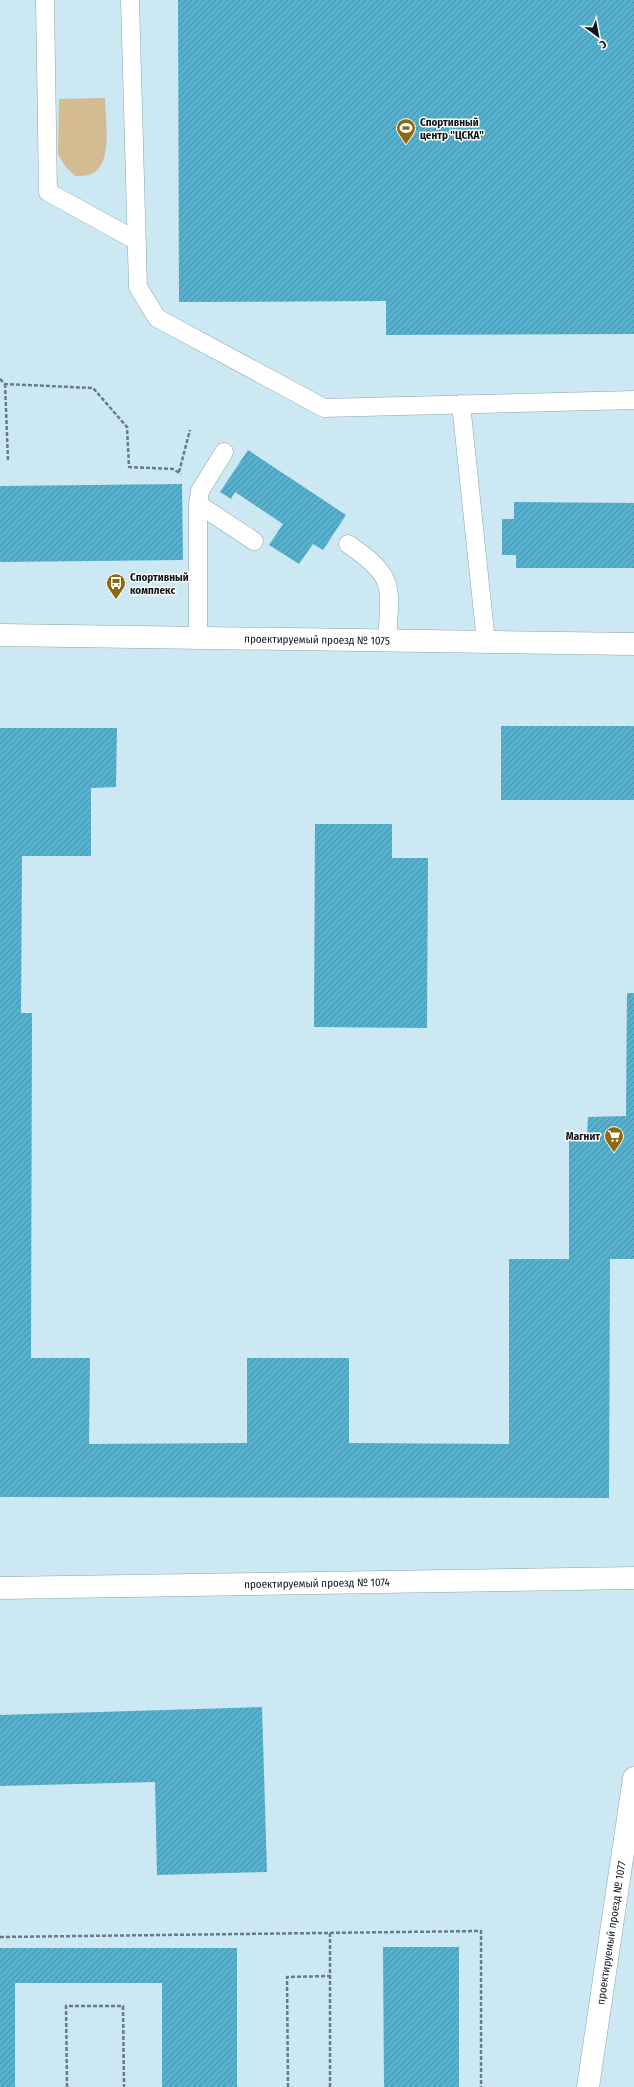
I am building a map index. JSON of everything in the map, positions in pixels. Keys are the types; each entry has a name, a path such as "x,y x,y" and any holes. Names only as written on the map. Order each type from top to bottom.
{"street":[{"name":"проектируемый проезд № 1075","path":"0,635 634,644"},
{"name":"проектируемый проезд № 1074","path":"0,1588 634,1578"},
{"name":"проектируемый проезд № 1077","path":"588,2087 634,1778"}],"lane":[{"path":"45,0 48,192 136,241"},
{"path":"130,0 138,287 157,318 324,408 634,400"},
{"path":"461,404 486,642"},
{"path":"198,638 199,497 224,452"},
{"path":"199,497 254,542"},
{"path":"348,544 369,558 386,578 390,590 387,641"}],"path":[{"path":"0,379 4,384 8,460"},
{"path":"4,384 93,388 127,427 129,467 173,469 179,472 186,481 186,491 199,497"},
{"path":"179,472 190,430"},
{"path":"0,1937 481,1931 481,2087"},
{"path":"330,1933 330,2087"},
{"path":"288,2087 286,1977 330,1976"},
{"path":"67,2087 66,2006 123,2006 124,2087"}],"shaded area":[{"path":"105,98 107,140 103,161 98,169 91,174 85,176 75,176 65,166 58,154 59,99"}],"building":[{"name":"Спортивный центр \"ЦСКА\"","path":"178,0 634,0 634,334 386,335 386,301 179,302"},
{"path":"248,450 346,515 323,550 313,544 299,564 269,545 283,524 235,492 231,499 220,492"},
{"path":"182,484 183,560 0,562 0,486"},
{"path":"514,502 634,503 634,568 516,568 516,555 502,555 502,519 514,519"},
{"path":"501,726 634,726 634,800 501,800"},
{"path":"0,728 117,728 116,787 91,788 91,856 22,856 21,1013 32,1013 31,1358 90,1358 89,1444 247,1443 247,1358 349,1358 349,1443 509,1444 509,1259 569,1259 569,1135 587,1135 588,1117 626,1116 627,993 634,993 634,1259 610,1259 609,1498 0,1497"},
{"path":"315,824 392,824 392,858 428,858 427,1028 314,1027"},
{"path":"262,1707 267,1872 157,1875 155,1782 0,1786 0,1715"},
{"path":"383,1947 459,1947 459,2087 384,2087"},
{"path":"0,1948 237,1948 237,2087 162,2087 162,1983 15,1983 15,2087 0,2087"}],"place":[{"name":"Спортивный центр \"ЦСКА\"","path":"406,145"},
{"name":"Спортивный комплекс","path":"116,600"},
{"name":"Магнит","path":"614,1153"}]}
